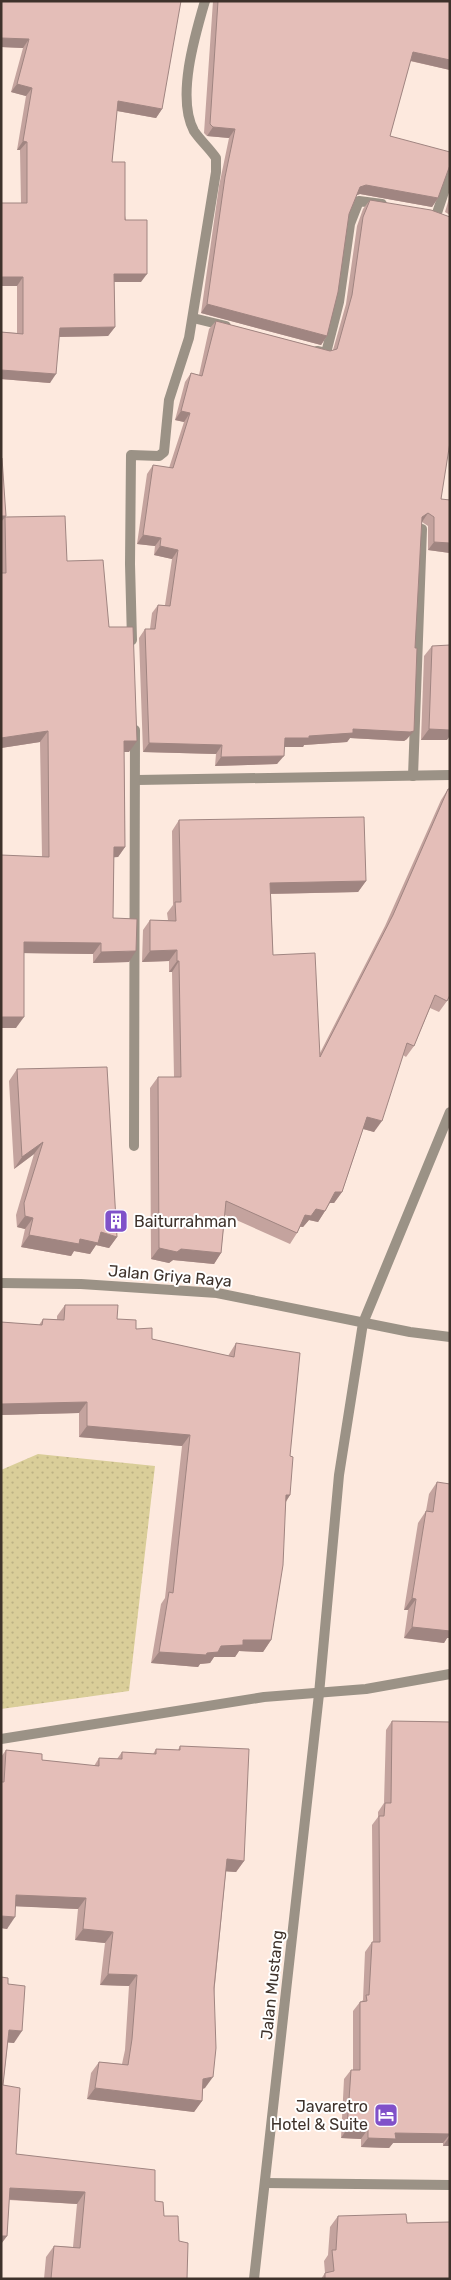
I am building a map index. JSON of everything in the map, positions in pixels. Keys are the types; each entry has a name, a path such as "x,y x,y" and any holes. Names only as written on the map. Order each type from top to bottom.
{"street":[{"path":"133,653 130,564 132,455 159,456 164,452 169,400 189,338 193,318 216,158 194,130 186,98 192,55 204,1"},
{"path":"435,216 450,174"},
{"path":"308,349 326,353 339,302 350,224 359,201 396,206"},
{"path":"193,318 234,328"},
{"path":"413,776 422,529"},
{"path":"134,1146 137,780 135,721"},
{"path":"137,780 450,774"},
{"name":"Jalan Mustang","path":"254,2279 319,1694 339,1475 363,1323 450,1112"},
{"name":"Jalan Griya Raya","path":"1,1283 81,1284 217,1293 363,1323 450,1337"},
{"path":"1,1739 264,1697 366,1689 450,1674"},
{"path":"265,2183 450,2185"}],"shaded area":[{"path":"38,1454 155,1466 129,1691 1,1709 1,1470"}],"building":[{"path":"1,1 181,1 162,109 118,101 112,162 125,162 125,220 147,220 147,274 114,274 115,327 60,328 56,374 1,370 1,332 23,334 23,277 1,277 1,203 27,203 27,142 23,141 32,88 17,84 29,39 1,38"},
{"path":"218,1 450,1 450,60 413,52 390,136 450,152 450,165 438,198 366,185 360,187 349,214 338,292 327,336 207,304 225,177 235,129 213,127 210,124"},
{"path":"370,200 431,210 450,217 450,442 441,499 450,500 450,543 434,542 434,517 428,513 422,517 415,648 417,648 414,731 353,729 353,733 309,736 309,738 285,738 284,756 221,757 222,745 149,743 145,629 155,629 158,605 170,606 178,550 160,546 161,538 143,535 153,465 173,468 190,413 181,411 191,373 202,376 216,321 330,351 337,349 352,295 363,217"},
{"path":"2,458 6,516 1,516"},
{"path":"65,516 67,561 103,560 109,627 133,627 137,741 124,741 125,847 114,847 113,918 137,919 136,951 101,952 101,943 24,942 24,1017 1,1017 1,855 49,857 48,731 1,738 1,573 6,573 5,517"},
{"path":"450,645 450,730 429,729 432,646"},
{"path":"448,789 450,789 450,995 447,1001 435,995 414,1046 407,1043 382,1121 367,1117 342,1192 335,1192 325,1211 316,1209 311,1216 305,1215 297,1233 226,1201 221,1253 181,1249 177,1252 159,1248 158,1077 181,1077 179,961 177,961 177,950 150,951 150,920 176,921 175,902 181,902 179,820 364,817 366,881 270,883 273,955 315,953 320,1057 393,915"},
{"path":"107,1067 117,1237 101,1232 98,1243 80,1239 79,1244 29,1235 33,1218 25,1216 24,1203 43,1142 22,1157 17,1069"},
{"path":"65,1305 118,1305 117,1319 136,1320 136,1329 152,1328 152,1339 234,1357 236,1343 300,1353 290,1456 293,1457 290,1495 286,1495 283,1565 271,1640 243,1640 243,1645 221,1646 218,1652 207,1653 206,1655 159,1652 169,1592 173,1593 190,1435 87,1426 87,1402 1,1404 1,1322 42,1325 43,1319 64,1320"},
{"path":"437,1482 450,1484 450,1631 412,1627 416,1599 412,1598 426,1511 433,1512"},
{"path":"392,1721 450,1722 450,2134 395,2133 396,2139 368,2138 368,2129 347,2129 351,2070 360,2070 360,2002 367,2001 366,1995 369,1995 372,1942 380,1942 379,1816 384,1816 385,1803 391,1803"},
{"path":"180,1746 249,1749 244,1861 227,1859 214,1988 216,2048 213,2077 203,2079 202,2101 95,2088 99,2062 128,2065 137,1975 108,1974 113,1932 83,1929 86,1898 16,1895 15,1917 1,1916 1,1782 4,1782 6,1750 42,1754 42,1760 99,1766 99,1758 122,1759 122,1752 156,1754 156,1749 180,1750"},
{"path":"1,1977 8,1978 8,1984 25,1986 22,2031 9,2030 3,2085 20,2088 16,2154 155,2170 155,2201 163,2202 164,2216 178,2216 179,2241 188,2243 187,2279 51,2279 54,2246 80,2248 85,2192 10,2188 7,2236 1,2236"},
{"path":"406,2214 407,2223 450,2222 450,2279 325,2279 325,2273 334,2271 332,2250 336,2250 338,2216"}],"place":[{"name":"Baiturrahman","path":"116,1221"},
{"name":"Javaretro Hotel & Suite","path":"386,2115"}]}
